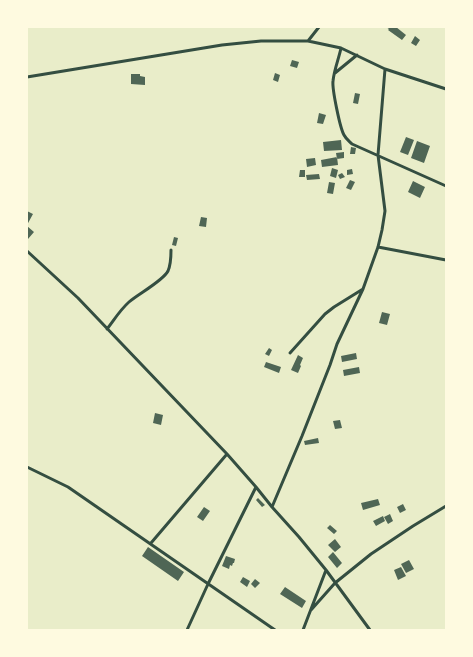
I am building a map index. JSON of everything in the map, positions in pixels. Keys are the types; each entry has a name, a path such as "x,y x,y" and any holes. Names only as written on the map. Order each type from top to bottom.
{"street":[{"path":"308,41 319,27"},
{"path":"27,77 261,40 308,41 341,48 384,69 446,89"},
{"path":"341,48 333,80 333,89 341,128 347,140 352,144 446,186"},
{"path":"335,73 357,56"},
{"path":"272,507 302,436 337,344 363,289 378,247 385,211 378,155 384,69"},
{"path":"378,247 446,260"},
{"path":"108,329 121,310 129,302 167,273 170,263 171,250"},
{"path":"27,251 78,298 256,487 272,507 300,537 370,630"},
{"path":"290,353 325,314 363,289"},
{"path":"151,544 226,454"},
{"path":"27,467 68,487 275,630"},
{"path":"187,630 256,487"},
{"path":"311,610 335,583 371,554 446,506"},
{"path":"303,630 326,570"}],"building":[{"path":"386,27 396,27 406,35 402,40"},
{"path":"415,36 420,40 416,46 411,43"},
{"path":"292,60 299,62 297,68 290,66"},
{"path":"275,73 280,75 278,82 273,80"},
{"path":"131,74 140,74 140,76 145,77 145,85 131,84"},
{"path":"355,93 360,94 358,104 353,103"},
{"path":"319,113 326,115 323,124 317,123"},
{"path":"406,137 414,140 408,155 400,152"},
{"path":"341,140 342,150 324,151 323,142"},
{"path":"417,141 430,146 424,163 411,158"},
{"path":"351,147 356,148 355,154 350,154"},
{"path":"344,152 344,158 337,159 336,153"},
{"path":"337,157 338,165 322,167 321,160"},
{"path":"315,158 316,165 307,167 306,159"},
{"path":"332,168 338,170 336,178 330,176"},
{"path":"352,169 353,174 347,175 347,170"},
{"path":"300,170 305,170 305,177 299,177"},
{"path":"342,173 345,177 340,179 338,175"},
{"path":"319,174 320,179 307,180 306,175"},
{"path":"350,180 355,182 351,190 346,188"},
{"path":"413,181 425,187 420,198 408,192"},
{"path":"329,182 335,183 333,194 327,193"},
{"path":"27,211 33,214 27,225"},
{"path":"201,217 207,218 206,227 199,226"},
{"path":"27,226 34,232 28,239 27,238"},
{"path":"174,237 178,238 176,246 172,245"},
{"path":"382,312 390,314 387,325 379,323"},
{"path":"269,348 272,350 269,356 265,354"},
{"path":"356,353 357,359 342,362 341,356"},
{"path":"298,355 303,358 298,373 291,370"},
{"path":"266,362 281,367 279,373 264,367"},
{"path":"359,367 360,373 344,376 343,370"},
{"path":"155,413 163,415 161,425 153,423"},
{"path":"340,420 342,428 335,429 333,421"},
{"path":"318,438 319,443 305,445 304,441"},
{"path":"258,498 265,505 262,507 256,500"},
{"path":"378,499 380,505 363,510 361,503"},
{"path":"403,504 406,510 400,513 397,507"},
{"path":"204,507 210,511 203,521 197,517"},
{"path":"390,514 393,521 388,524 384,517"},
{"path":"383,516 385,521 376,526 373,521"},
{"path":"330,525 337,531 334,534 327,528"},
{"path":"335,539 341,547 335,552 328,545"},
{"path":"148,547 184,572 178,581 142,556"},
{"path":"333,552 342,563 337,568 328,557"},
{"path":"226,556 235,559 232,566 230,565 229,569 222,566"},
{"path":"409,560 414,569 406,573 401,564"},
{"path":"401,567 406,576 398,580 394,570"},
{"path":"243,577 250,581 247,587 240,582"},
{"path":"255,579 260,583 255,588 251,584"},
{"path":"285,587 306,601 302,608 280,594"}]}
